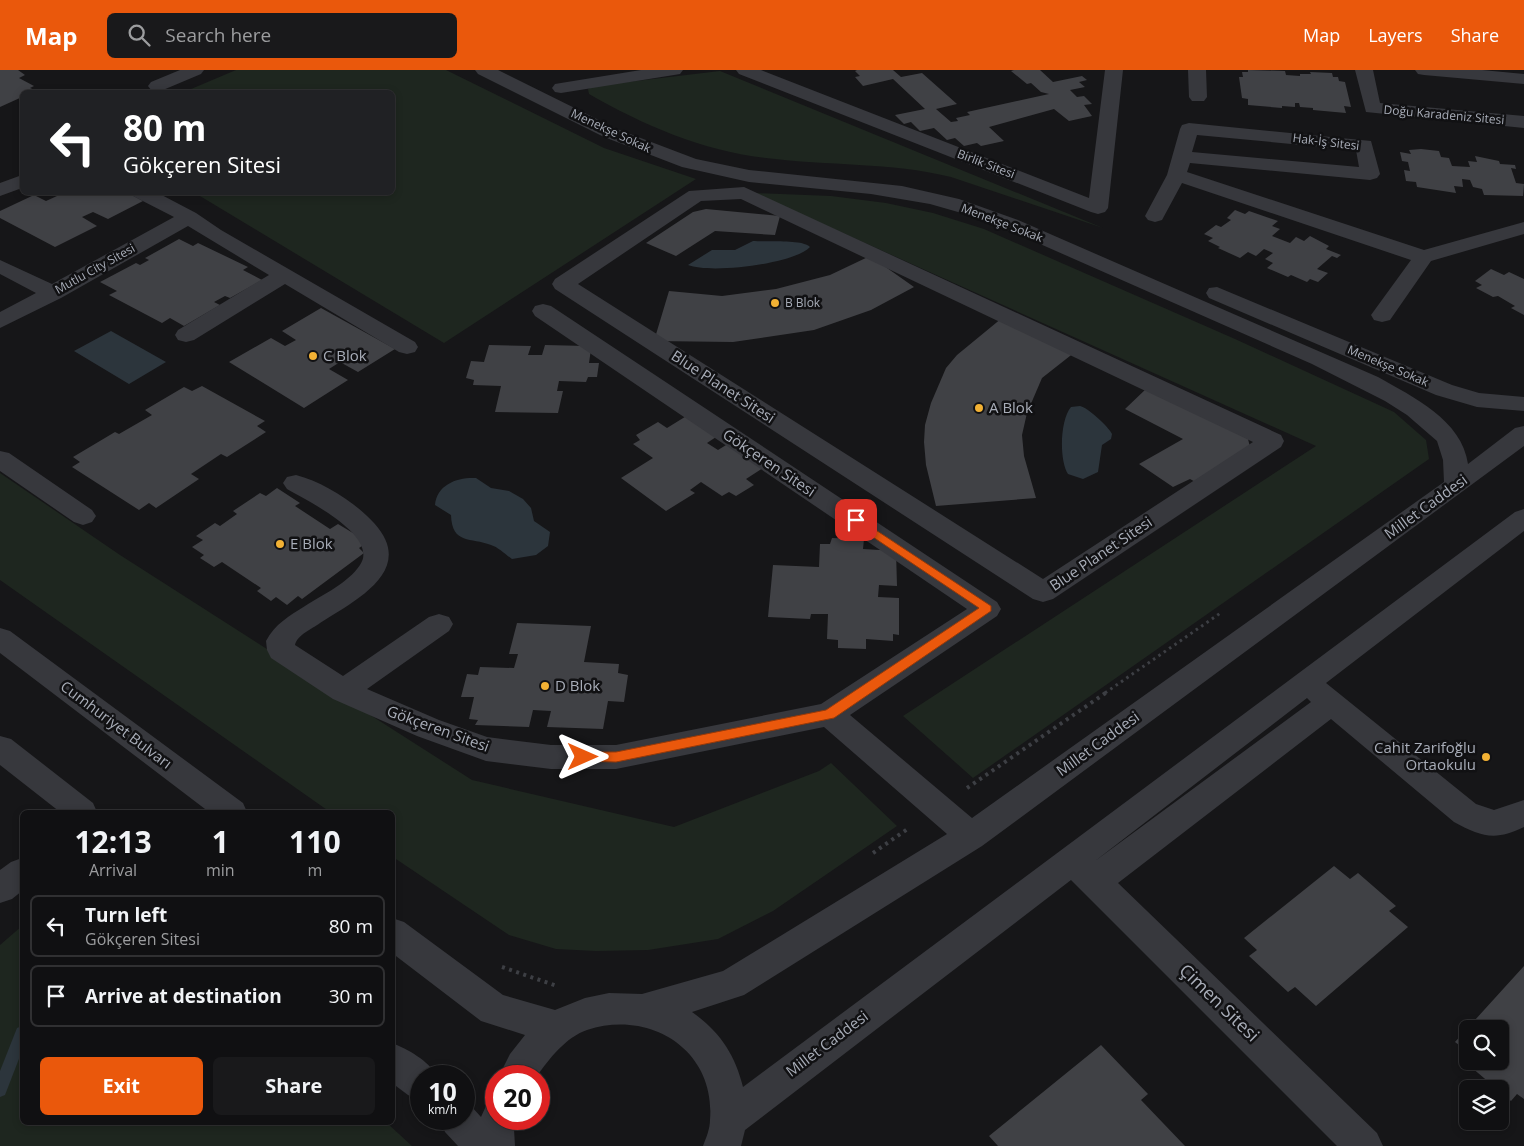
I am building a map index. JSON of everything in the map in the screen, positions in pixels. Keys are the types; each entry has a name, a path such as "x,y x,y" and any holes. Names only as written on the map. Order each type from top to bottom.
{"street":[{"path":"157,86 195,70"},
{"name":"Menekşe Sokak","path":"484,70 647,149 690,163 732,174 884,189 933,198 980,212 1028,232 1392,393 1443,433 1457,458 1458,485"},
{"name":"Menekşe Sokak","path":"522,70 656,136 728,158 775,167 842,168 866,171 955,188 1040,219 1444,390 1476,400 1524,404"},
{"path":"534,95 557,86 674,70"},
{"name":"Birlik Sitesi","path":"745,70 1098,208 1114,70"},
{"path":"1197,70 1198,96"},
{"name":"Doğu Karadeniz Sitesi","path":"1364,70 1372,108 1524,122"},
{"path":"1424,70 1524,80"},
{"name":"Hak-İş Sitesi","path":"1155,216 1180,166 1189,130 1364,145 1370,174 1180,166"},
{"path":"1180,166 1424,257 1524,228"},
{"path":"719,194 732,174"},
{"path":"0,190 20,182"},
{"name":"Blue Planet Sitesi","path":"744,193 1272,441 1043,592 563,284 696,195 719,194 744,193"},
{"path":"146,195 189,217 407,347"},
{"name":"Mutlu City Sitesi","path":"0,322 189,217"},
{"path":"1382,315 1424,257"},
{"path":"0,266 53,293"},
{"path":"186,335 285,275"},
{"name":"Gökçeren Sitesi","path":"296,483 346,512 376,543 377,560 364,580 288,631 280,641 280,650 343,691 428,728 486,749 551,757 616,757 829,714 987,608 543,311"},
{"name":"Millet Caddesi","path":"648,1009 732,984 971,836 1458,485 1524,434"},
{"path":"0,459 83,516"},
{"name":"Millet Caddesi","path":"726,1133 813,1054 1084,871 1307,683 1524,518"},
{"path":"343,691 439,624"},
{"name":"Cumhuriyet Bulvarı","path":"0,638 229,810"},
{"path":"1307,683 1465,814 1496,824 1504,823 1522,812"},
{"path":"1084,871 1331,703"},
{"path":"829,714 971,836"},
{"path":"0,748 79,810"},
{"name":"Çimen Sitesi","path":"1084,871 1364,1146"},
{"path":"0,889 20,874"},
{"path":"395,935 493,1010 558,1028"},
{"path":"522,1065 525,1060 558,1028 585,1014 622,1009 648,1009 672,1019 697,1035 716,1057 726,1085 726,1133"},
{"path":"395,1062 410,1074"},
{"path":"468,1130 483,1146"},
{"path":"495,1130 496,1146"}],"shaded area":[{"path":"236,70 446,70 604,148 696,179 444,343 198,195 395,195 395,90 189,90"},
{"path":"720,71 1103,228 951,177 928,172 766,158 719,149 652,126 589,94 588,89 594,86"},
{"path":"754,193 831,196 886,203 933,213 984,229 1235,339 1394,412 1426,440 1429,459 973,778 903,716 1316,446"},
{"path":"753,241 792,242 806,244 810,247 801,253 787,258 752,266 699,268 688,265 712,250 735,250"},
{"path":"111,331 166,362 129,384 74,351"},
{"path":"1080,406 1098,418 1112,434 1111,439 1102,445 1098,472 1083,479 1068,474 1062,450 1063,430 1067,413 1071,407"},
{"path":"0,473 120,555 472,780 674,827 819,771 831,763 897,826 773,911 718,939 648,950 596,951 556,949 509,935 395,858 395,810 327,810 0,580"},
{"path":"476,478 491,488 509,491 523,499 531,508 534,521 550,532 548,546 536,555 512,559 494,546 459,536 452,525 451,515 435,505 437,498 444,487 450,483 462,479"},
{"path":"20,928 20,1125 389,1125 412,1146 0,1146 0,945"}],"building":[{"path":"0,70 18,70 25,75 19,78 34,86 30,88 35,90 20,90 20,98 0,107"},
{"path":"857,70 893,70 901,77 922,73 957,104 936,109 951,122 958,121 956,118 970,115 967,112 1049,94 1041,92 1031,83 1027,84 1011,71 1014,70 1040,70 1053,82 1082,76 1087,80 1079,82 1085,87 1070,90 1077,97 1084,96 1092,104 1084,105 1092,116 1069,121 1054,109 989,127 1004,141 981,146 977,143 964,146 955,138 947,140 934,128 920,131 911,122 904,124 895,115 925,109 893,79 863,86 855,77 860,76 855,71"},
{"path":"1248,70 1285,71 1286,75 1300,76 1300,74 1311,74 1310,72 1332,73 1333,77 1338,77 1339,81 1345,82 1351,107 1344,106 1346,113 1313,110 1313,108 1300,107 1299,103 1295,103 1295,107 1282,106 1282,108 1248,105 1248,99 1242,98 1239,77 1243,77 1242,72 1248,72"},
{"path":"1409,150 1439,151 1441,157 1449,158 1452,166 1470,167 1468,161 1477,162 1475,156 1499,161 1500,164 1515,165 1516,169 1511,168 1516,183 1524,184 1523,196 1484,195 1482,189 1473,187 1470,180 1462,179 1463,187 1454,186 1456,193 1417,187 1416,182 1406,181 1404,170 1410,171 1408,162 1402,161 1400,152 1411,154"},
{"path":"34,195 46,201 57,196 55,195 132,195 143,201 108,219 93,212 82,217 97,226 55,247 0,218 0,211"},
{"path":"706,209 780,216 775,235 715,231 676,256 646,243 693,212"},
{"path":"1235,210 1245,214 1249,211 1278,221 1272,226 1280,229 1272,236 1290,243 1296,237 1304,241 1310,236 1329,246 1326,249 1341,255 1337,258 1332,256 1317,269 1328,273 1318,282 1310,279 1307,282 1291,275 1288,277 1267,268 1273,263 1265,259 1273,253 1264,249 1256,256 1248,252 1240,258 1218,248 1220,247 1208,241 1213,238 1204,234 1216,225 1221,227 1231,220 1227,218"},
{"path":"179,239 193,246 198,243 248,267 243,270 262,280 230,298 225,296 214,302 220,305 184,326 170,318 162,323 109,295 117,291 100,282 136,263 140,265 149,260 145,258"},
{"name":"B Blok","path":"870,256 914,287 871,310 814,330 733,342 654,341 669,291 722,296 776,289 830,275"},
{"path":"1491,269 1504,275 1509,272 1524,279 1524,315 1511,308 1515,306 1498,296 1493,297 1476,288 1482,285 1475,281"},
{"name":"C Blok","path":"321,308 395,349 358,372 340,362 329,369 348,380 304,408 229,362 271,338 285,346 296,340 282,331"},
{"name":"A Blok","path":"1002,318 1075,352 1042,378 1027,413 1022,435 1024,456 1036,498 936,506 926,465 924,442 925,425 931,403 946,368 957,355"},
{"path":"489,345 531,346 528,355 542,355 545,345 586,346 584,349 591,349 589,363 599,363 597,377 588,377 586,382 559,381 557,391 563,391 558,413 495,412 501,386 473,385 474,380 466,378 471,361 484,362"},
{"path":"202,386 265,421 257,426 266,432 227,457 221,454 191,474 199,479 156,508 149,503 139,510 72,467 80,462 73,457 115,432 119,434 152,415 145,410 184,387 192,391"},
{"path":"1147,388 1248,439 1250,447 1199,484 1190,479 1173,487 1139,464 1183,439 1125,409"},
{"path":"688,415 719,435 707,443 718,450 731,442 763,468 746,479 754,485 736,496 729,492 722,496 701,482 690,490 695,493 666,511 621,478 653,458 633,444 640,440 636,435 658,422 667,428"},
{"name":"E Blok","path":"277,488 300,503 295,506 330,529 338,524 368,542 359,548 364,553 302,599 298,596 287,605 276,597 271,601 257,591 261,588 222,562 214,567 200,558 204,555 192,547 203,540 196,536 215,523 220,526 237,514 233,511 260,493 266,496"},
{"path":"832,538 864,539 863,549 896,551 897,586 879,585 878,597 899,598 899,635 893,634 893,641 866,639 866,649 838,648 838,640 827,639 828,614 811,614 810,619 768,617 773,565 819,567 820,544 830,544"},
{"name":"D Blok","path":"517,623 591,626 584,662 619,664 618,673 628,675 624,702 608,701 603,729 547,727 551,711 533,710 529,727 475,725 478,720 469,719 474,697 461,697 467,674 478,675 480,667 514,668 518,654 509,654"},
{"path":"1334,866 1350,879 1358,873 1396,906 1389,911 1408,927 1316,1006 1295,987 1288,992 1249,956 1257,950 1244,938"},
{"path":"1524,966 1524,1099 1517,1094 1511,1101 1509,1099 1509,1080 1486,1080 1474,1070 1509,1070 1509,1020 1475,1020"},
{"path":"1101,1045 1148,1094 1141,1100 1185,1146 998,1146 989,1136"}],"waterway":[{"path":"0,1090 20,1038"}],"place":[{"name":"B Blok","path":"775,303"},
{"name":"C Blok","path":"313,356"},
{"name":"A Blok","path":"979,408"},
{"name":"E Blok","path":"280,544"},
{"name":"D Blok","path":"545,686"},
{"name":"Cahit Zarifoğlu Ortaokulu","path":"1486,757"}],"route":[{"path":"583,757 616,757 829,714 987,608 856,520"}]}
